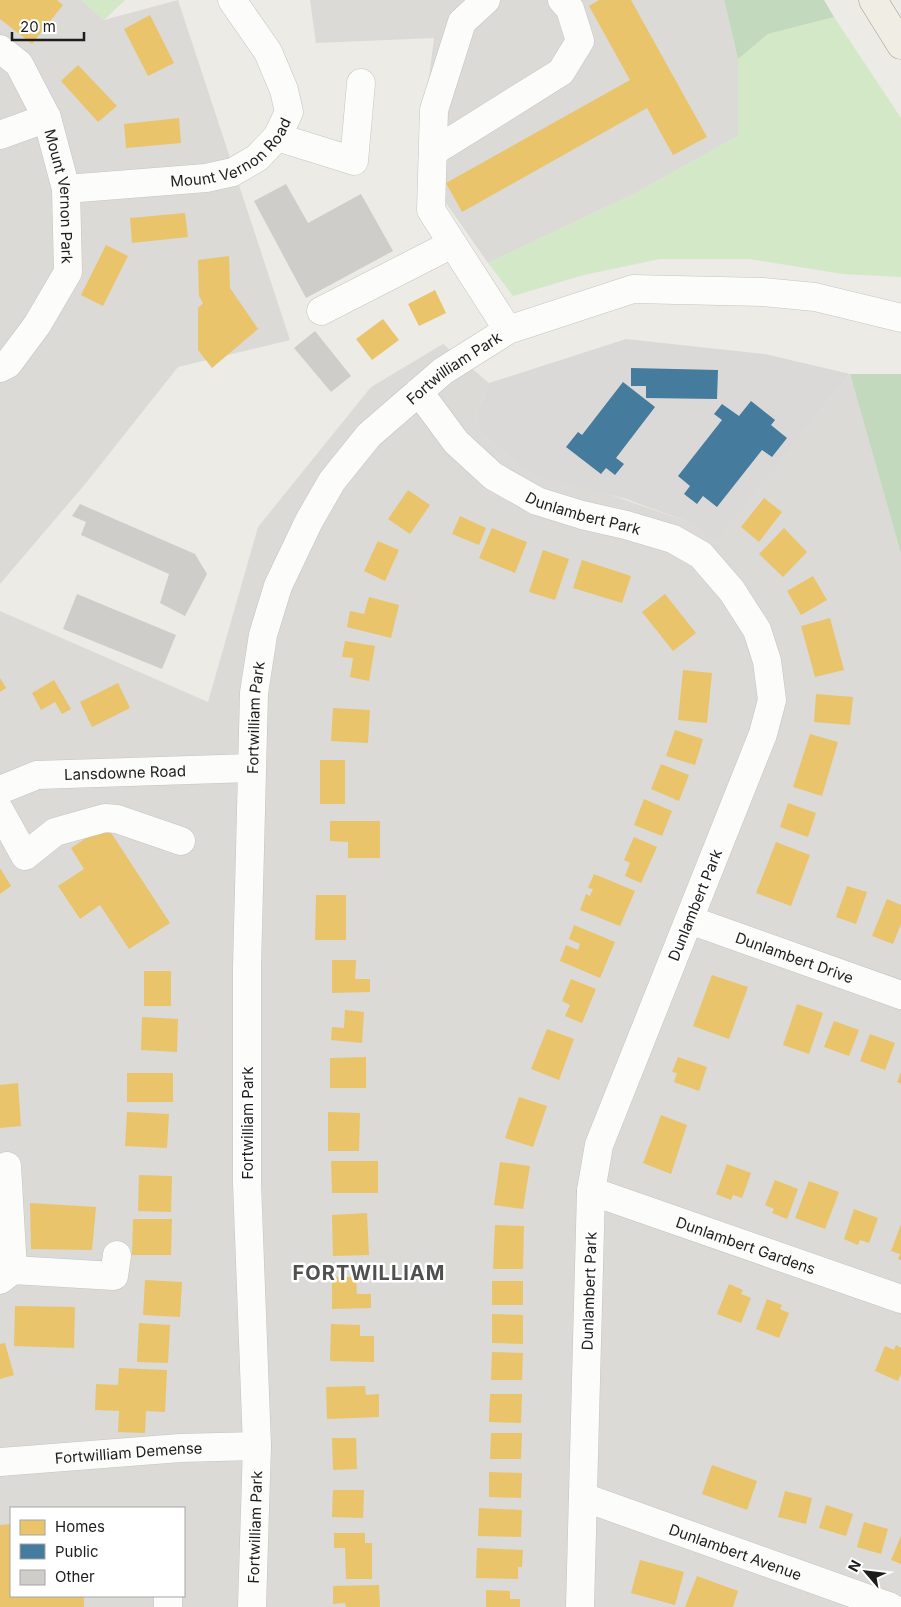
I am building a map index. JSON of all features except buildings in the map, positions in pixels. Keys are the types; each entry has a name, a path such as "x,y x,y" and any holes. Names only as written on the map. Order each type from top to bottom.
{"main road":[{"path":"874,0 901,45"}],"street":[{"name":"Mount Vernon Road","path":"66,189 206,178 234,172 257,158 277,137 289,112 284,90 268,52 232,0"},
{"path":"486,0 462,22 434,110 430,210 508,330"},
{"path":"433,152 561,72 580,41 570,8 562,0"},
{"name":"Mount Vernon Park","path":"0,49 19,64 47,118 66,189 68,272 37,325 8,364 0,368"},
{"path":"277,137 354,160 361,83"},
{"path":"0,135 47,118"},
{"path":"321,311 452,244"},
{"name":"Fortwilliam Park","path":"252,1607 257,1446 247,1173 247,967 254,693 263,635 278,586 309,521 332,481 370,435 443,370 508,330 632,289 763,292 815,297 901,318"},
{"name":"Dunlambert Park","path":"419,392 456,442 493,476 537,501 582,515 664,536 702,554 732,591 757,630 767,661 772,700 763,734 599,1144 592,1190 580,1607"},
{"name":"Lansdowne Road","path":"0,790 37,774 251,768"},
{"path":"0,811 25,856 55,832 105,818 117,819 181,841"},
{"name":"Dunlambert Drive","path":"690,920 901,995"},
{"path":"7,1166 7,1275 114,1276 117,1255"},
{"name":"Dunlambert Gardens","path":"592,1190 901,1299"},
{"name":"Fortwilliam Demense","path":"0,1462 180,1448 257,1446"},
{"name":"Dunlambert Avenue","path":"583,1497 891,1607"}],"shaded area":[{"path":"0,0 81,0 104,20 178,0 290,340 178,367 86,483 0,584"},
{"path":"310,0 724,0 738,59 738,136 634,194 488,263 418,163 434,38 316,43"},
{"path":"626,339 765,354 850,374 716,541 686,521 626,499 534,475 479,432 476,415 489,383"},
{"path":"443,344 489,383 476,415 479,432 515,462 686,521 716,540 850,374 901,554 901,1607 0,1607 0,611 208,702 258,527 371,387"}],"green space":[{"path":"81,0 125,0 104,20"},
{"path":"724,0 824,0 834,17 768,34 738,59"},
{"path":"834,17 901,118 901,277 843,274 749,259 660,259 584,275 513,296 488,263 634,194 738,136 738,59 768,34"},
{"path":"850,374 901,374 901,554"}],"district":[{"name":"FORTWILLIAM","path":"369,1273"}]}
